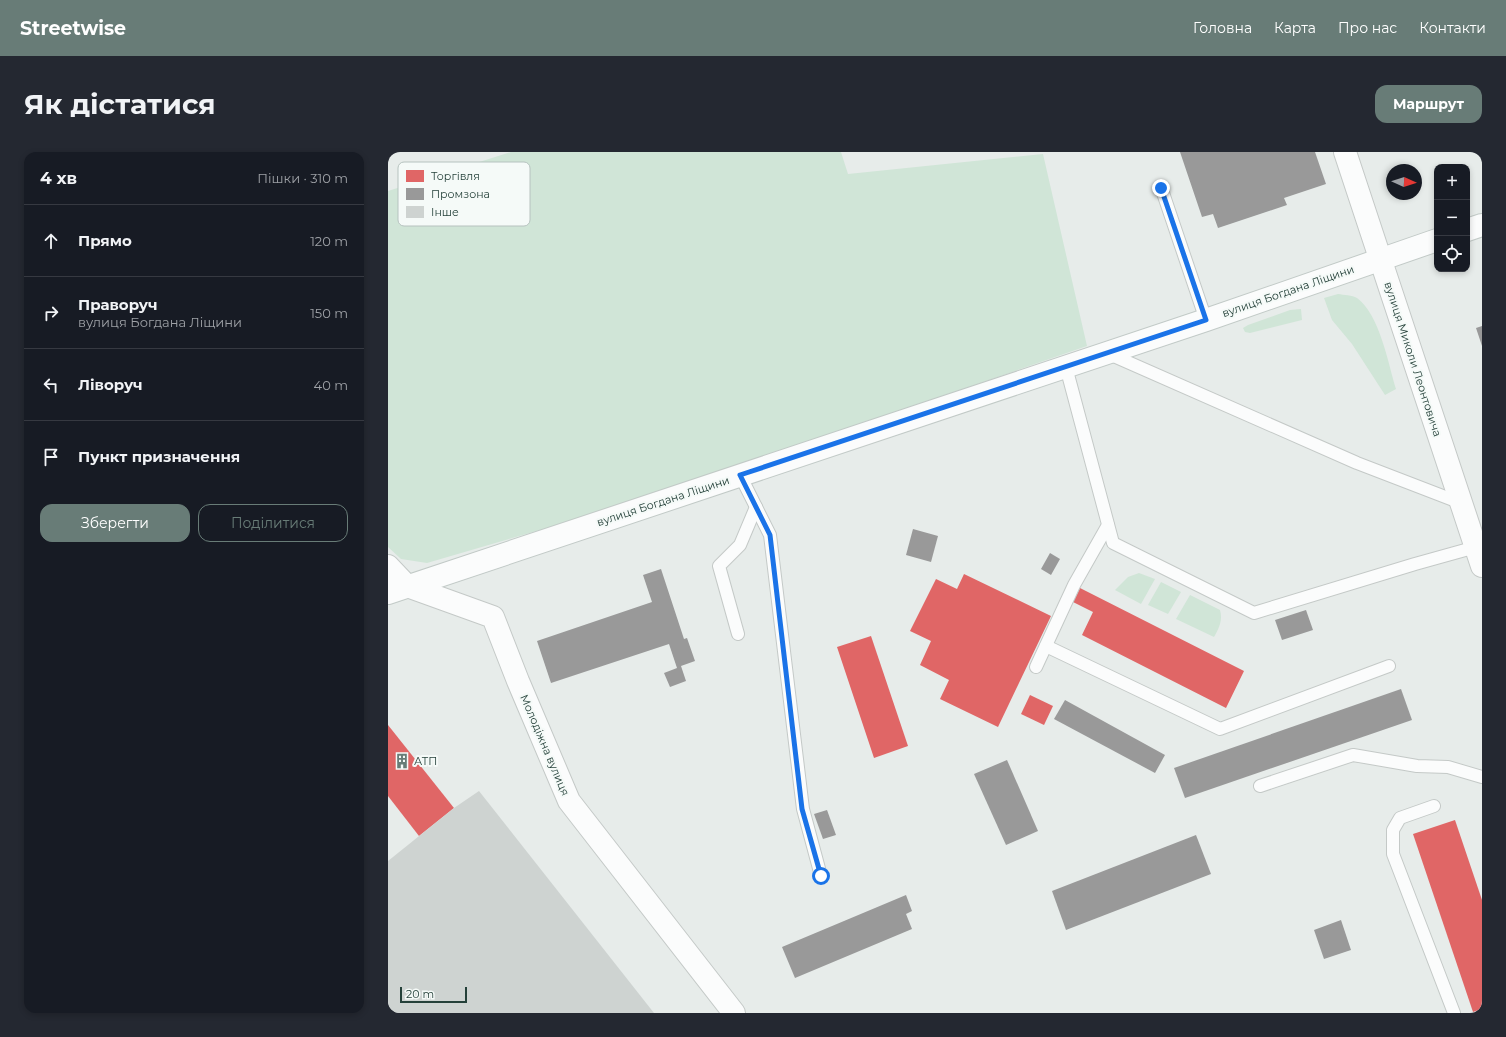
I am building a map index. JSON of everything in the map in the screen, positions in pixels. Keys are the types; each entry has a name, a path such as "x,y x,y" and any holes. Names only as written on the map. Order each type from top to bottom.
{"main road":[{"name":"вулиця Миколи Леонтовича","path":"1345,152 1479,557"},
{"path":"1470,229 1482,225"},
{"name":"вулиця Богдана Ліщини","path":"397,590 1206,320 1380,258 1434,241"},
{"name":"Молодіжна вулиця","path":"388,566 397,590 493,617 569,801 734,1013"}],"lane":[{"path":"1161,188 1206,320"},
{"path":"1106,353 1357,463 1461,503"},
{"path":"1066,367 1113,543 1254,614 1415,564 1479,557"},
{"path":"740,475 770,535 802,809 821,876"},
{"path":"738,634 719,566 740,545 756,507"},
{"path":"1036,667 1074,585 1108,525"},
{"path":"1046,646 1220,729 1389,666"},
{"path":"1260,786 1354,755 1417,766 1448,767 1482,777"},
{"path":"1434,806 1400,818 1393,830 1393,854 1401,879 1454,1013"}],"green space":[{"path":"511,152 841,152 848,174 1043,154 1087,346 746,464 540,530 427,563 401,559 388,547 388,191 398,188 398,226 530,226 530,162 479,162"},
{"path":"1338,294 1357,298 1372,316 1382,340 1396,389 1385,395 1352,344 1332,320 1324,298"},
{"path":"1301,309 1302,320 1250,333 1245,332 1243,328 1290,310"},
{"path":"1139,573 1155,579 1141,604 1115,590 1128,577"},
{"path":"1161,582 1181,592 1168,614 1148,605"},
{"path":"1190,595 1220,610 1221,621 1214,637 1176,619"}],"building: Торгівля":[{"path":"964,574 1051,616 998,727 940,699 949,680 920,665 931,641 910,631 936,579 957,589"},
{"path":"1080,588 1244,671 1226,708 1082,635 1093,612 1073,602"},
{"path":"871,636 908,746 874,758 837,647"},
{"path":"1030,695 1053,706 1044,725 1021,714"},
{"name":"АТП","path":"388,725 454,808 419,836 388,796"},
{"path":"1455,820 1482,900 1482,1009 1473,1012 1413,834"}],"building: Промзона":[{"path":"1180,152 1315,152 1326,184 1284,198 1287,205 1218,228 1213,214 1202,217"},
{"path":"1482,326 1482,346 1476,328"},
{"path":"913,529 938,536 931,562 906,555"},
{"path":"1050,553 1060,559 1051,575 1041,569"},
{"path":"661,569 684,639 687,638 695,661 681,666 686,681 670,687 664,673 677,668 669,644 551,683 537,641 652,602 643,575"},
{"path":"1306,610 1313,630 1282,640 1275,620"},
{"path":"1401,689 1412,720 1185,798 1174,768"},
{"path":"1065,700 1165,755 1155,773 1054,719"},
{"path":"1007,760 1038,831 1006,845 974,774"},
{"path":"827,810 836,835 823,839 814,814"},
{"path":"1196,835 1211,874 1066,930 1052,891"},
{"path":"906,895 912,911 906,914 912,929 795,978 782,947"},
{"path":"1341,920 1351,950 1324,959 1314,930"}],"building: Інше":[{"path":"479,791 654,1013 388,1013 388,861 454,808"}],"place":[{"name":"АТП","path":"402,761"}],"route":[{"path":"821,876 802,809 770,535 740,475 1206,320 1161,188"}]}
